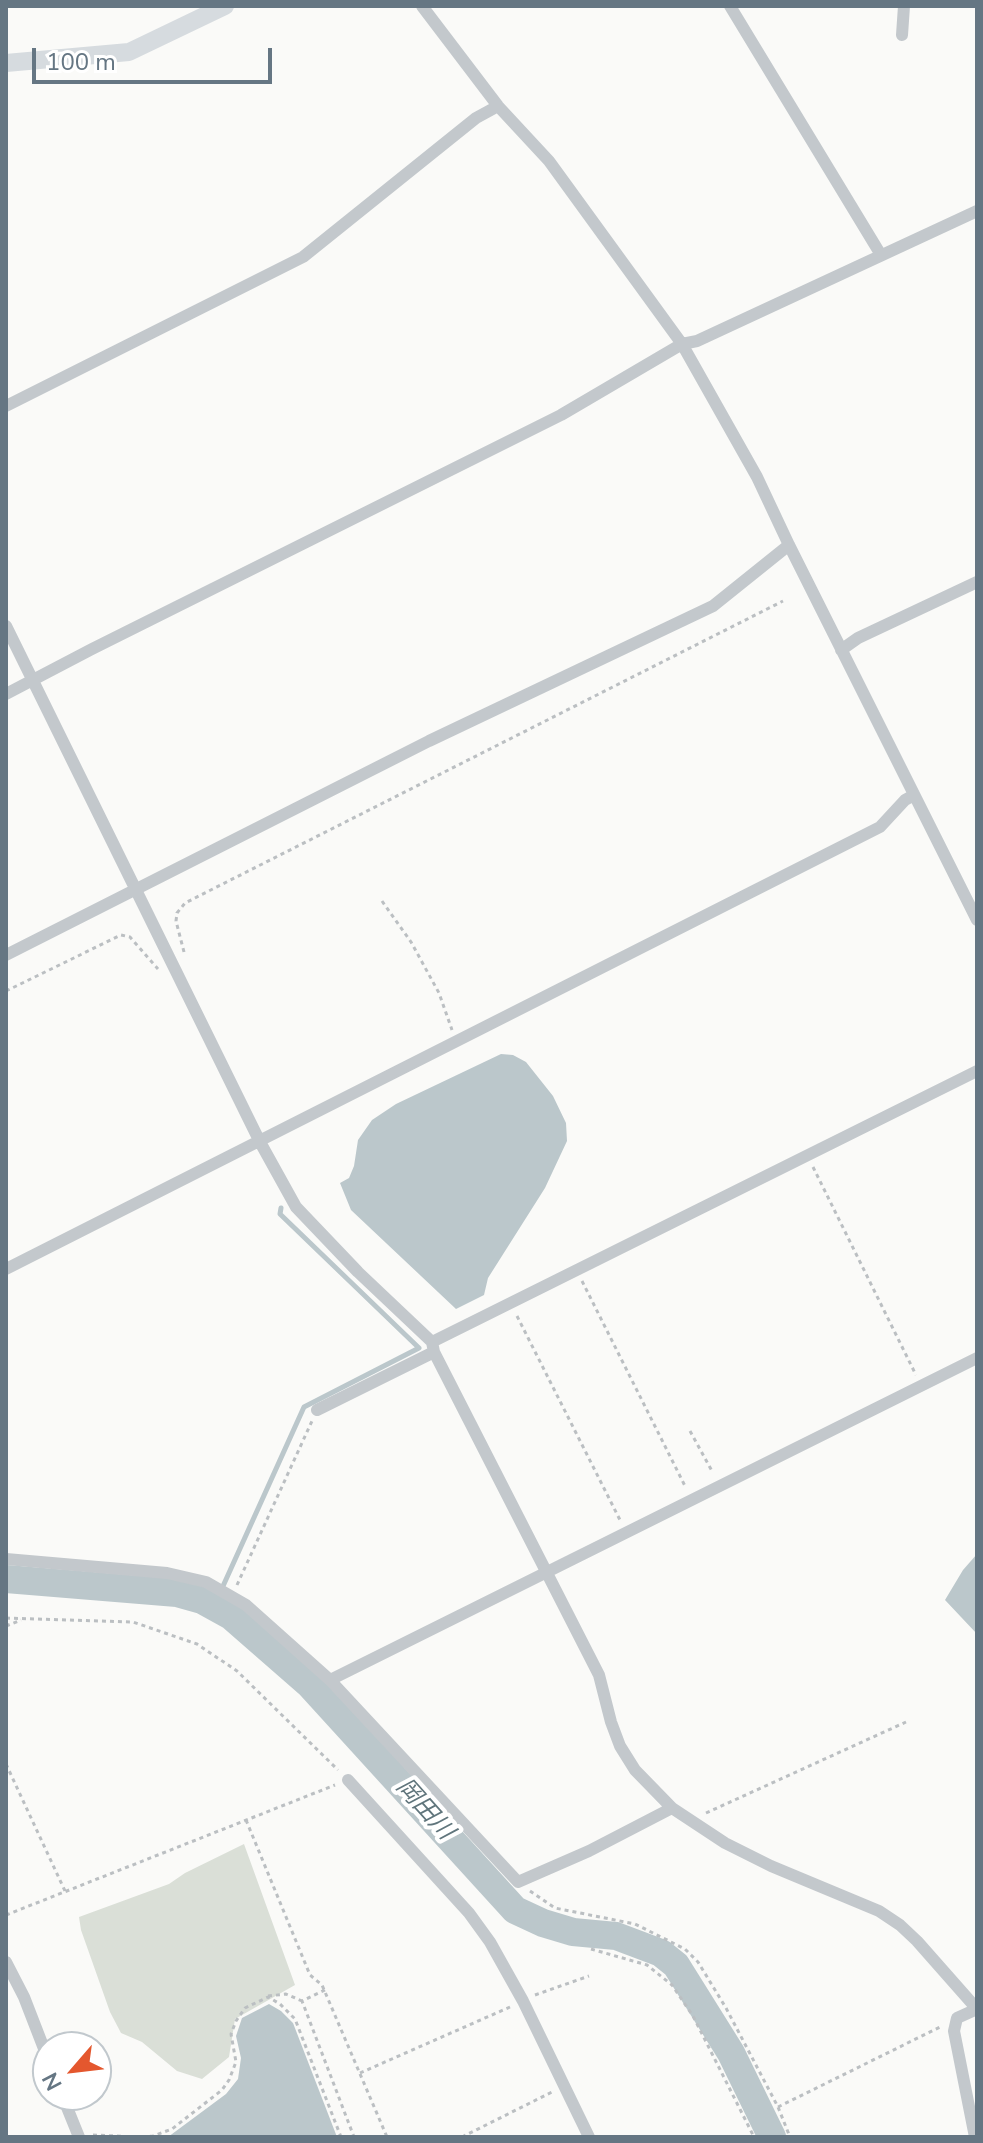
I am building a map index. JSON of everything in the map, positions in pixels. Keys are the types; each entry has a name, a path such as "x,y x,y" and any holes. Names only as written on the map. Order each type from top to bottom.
{"street":[{"path":"6,63 129,52 225,6"},
{"path":"422,6 498,106 549,161 682,344 757,477 977,920"},
{"path":"730,6 881,255"},
{"path":"902,35 904,6"},
{"path":"6,406 303,257 476,118 498,106"},
{"path":"6,694 561,415 682,344 697,341 977,211"},
{"path":"6,955 429,741 713,606 789,545"},
{"path":"841,650 858,638 977,582"},
{"path":"6,626 260,1142 296,1207 433,1347 599,1675 620,1746 635,1770 672,1808 693,1824 771,1866 879,1911 900,1925 977,2009 957,2018 954,2024 975,2137"},
{"path":"6,1269 880,827 905,800 914,795"},
{"path":"317,1410 510,1302 977,1071"},
{"path":"330,1680 977,1358"},
{"path":"6,1559 167,1573 206,1582 246,1605 330,1680 518,1882 589,1851 672,1808"},
{"path":"348,1780 469,1913 490,1942 523,2001 589,2137"},
{"path":"6,1962 37,2031"},
{"path":"68,2111 79,2137"}],"path":[{"path":"180,980 186,975 187,965 176,921 177,913 185,903 783,601"},
{"path":"382,901 411,942 439,993 448,1013 455,1043"},
{"path":"6,991 121,935 130,937 158,969"},
{"path":"807,1154 921,1386"},
{"path":"576,1270 691,1498"},
{"path":"510,1302 626,1531"},
{"path":"231,1596 317,1410"},
{"path":"690,1431 720,1484"},
{"path":"6,1618 133,1622 197,1644 237,1671 348,1780 6,1915"},
{"path":"6,1626 24,1618"},
{"path":"693,1824 703,1814 906,1722"},
{"path":"6,1764 26,1801 65,1891"},
{"path":"246,1820 310,1975 325,1990 387,2137"},
{"path":"518,1882 555,1908 635,1924 685,1949 698,1962 726,2008 778,2107 790,2137"},
{"path":"591,1949 647,1965 672,1985 693,2016 754,2137"},
{"path":"360,2073 542,1992 589,1976"},
{"path":"302,2001 325,1990"},
{"path":"79,2137 101,2134 141,2137 172,2129 222,2090 236,2062 231,2038 236,2021 245,2008 276,1993 302,2001 354,2137"},
{"path":"268,1997 295,2019 341,2137"},
{"path":"778,2107 945,2024 954,2024"},
{"path":"462,2137 563,2086"}],"shaded area":[{"path":"501,1054 513,1055 526,1062 553,1096 566,1123 567,1141 545,1188 488,1278 484,1295 456,1309 351,1210 340,1183 349,1178 358,1140 372,1120 396,1104"},
{"path":"977,1554 977,1634 945,1600"},
{"path":"244,1844 295,1985 235,2019 229,2057 202,2079 177,2071 142,2042 121,2033 110,2012 79,1917 169,1884"},
{"path":"269,2004 293,2023 337,2137 168,2137 226,2094 238,2079 241,2058 236,2036 242,2018"}],"waterway":[{"path":"214,1606 304,1407 419,1348 280,1214 281,1208"},
{"name":"岡田川","path":"6,1579 177,1593 202,1600 231,1616 310,1685 515,1910 573,1932 616,1936 661,1953 676,1965 731,2053 772,2137"}]}
